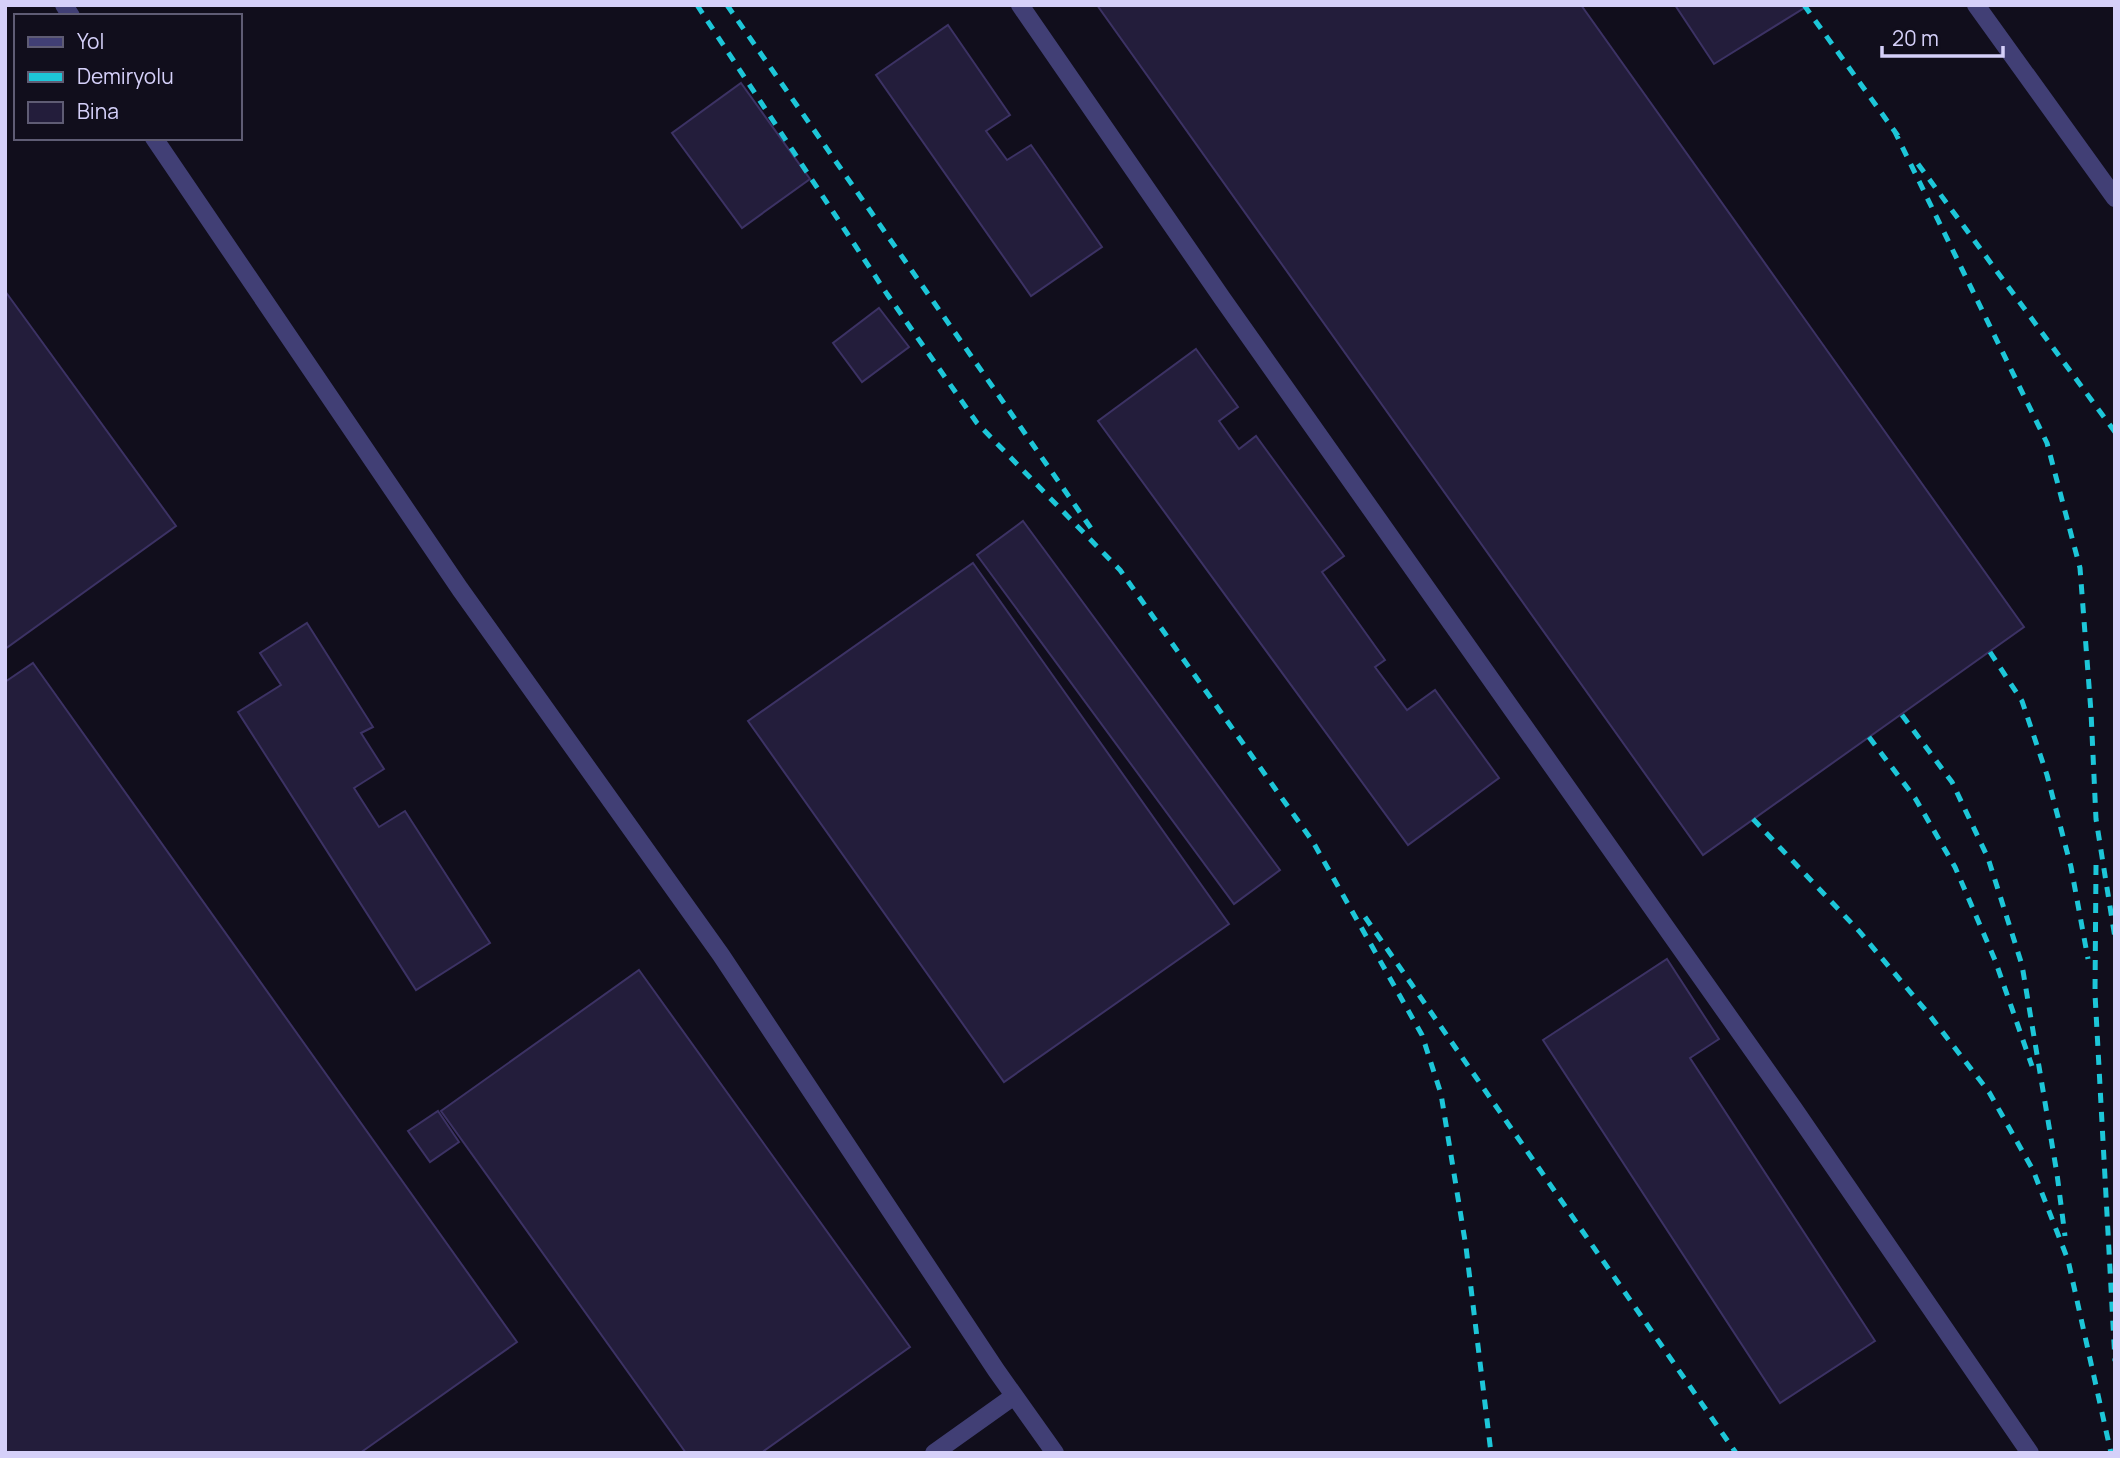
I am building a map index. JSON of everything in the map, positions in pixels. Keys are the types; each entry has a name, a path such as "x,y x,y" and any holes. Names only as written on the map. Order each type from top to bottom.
{"lane":[{"path":"1020,5 1230,309 1794,1109 2030,1453"},
{"path":"1976,5 2115,198"},
{"path":"155,140 460,589 721,956 1014,1396 1055,1453"},
{"path":"934,1453 1014,1396"}],"building":[{"path":"1097,5 1581,5 2024,627 1703,855"},
{"path":"1675,5 1809,5 1714,64"},
{"path":"948,25 1010,115 986,131 1007,160 1031,145 1102,247 1031,296 876,75"},
{"path":"741,83 810,179 742,228 672,133"},
{"path":"5,291 176,526 5,649"},
{"path":"879,308 909,347 862,382 833,343"},
{"path":"1196,349 1238,407 1219,421 1239,449 1256,436 1344,556 1322,572 1385,660 1375,667 1407,710 1435,690 1499,778 1408,845 1098,421"},
{"path":"1023,521 1280,870 1234,904 977,555"},
{"path":"973,563 1229,924 1004,1082 748,721"},
{"path":"307,623 373,727 361,733 384,769 354,788 379,827 405,811 490,943 416,990 238,712 281,685 260,653"},
{"path":"33,663 517,1342 360,1453 5,1453 5,682"},
{"path":"1667,959 1719,1039 1690,1058 1875,1341 1780,1403 1543,1040"},
{"path":"639,970 910,1347 761,1453 686,1453 441,1111"},
{"path":"438,1111 459,1142 430,1162 408,1131"}],"railway":[{"path":"697,5 887,294 977,423 1120,570 1313,842 1422,1035 1441,1094 1466,1247 1491,1453"},
{"path":"727,5 1095,534"},
{"path":"1804,5 1898,136"},
{"path":"1894,130 2047,443 2080,568 2096,819 2115,938"},
{"path":"1918,164 2115,432"},
{"path":"1990,652 2022,701 2047,775 2071,867 2088,959"},
{"path":"1902,715 1952,782 1988,858 2022,965 2065,1236"},
{"path":"1869,737 1915,798 1955,867 1995,960 2032,1066"},
{"path":"1753,819 1859,931 1989,1092 2033,1170 2068,1260 2111,1453"},
{"path":"2096,865 2095,994 2115,1361"},
{"path":"1365,917 1736,1453"}]}
